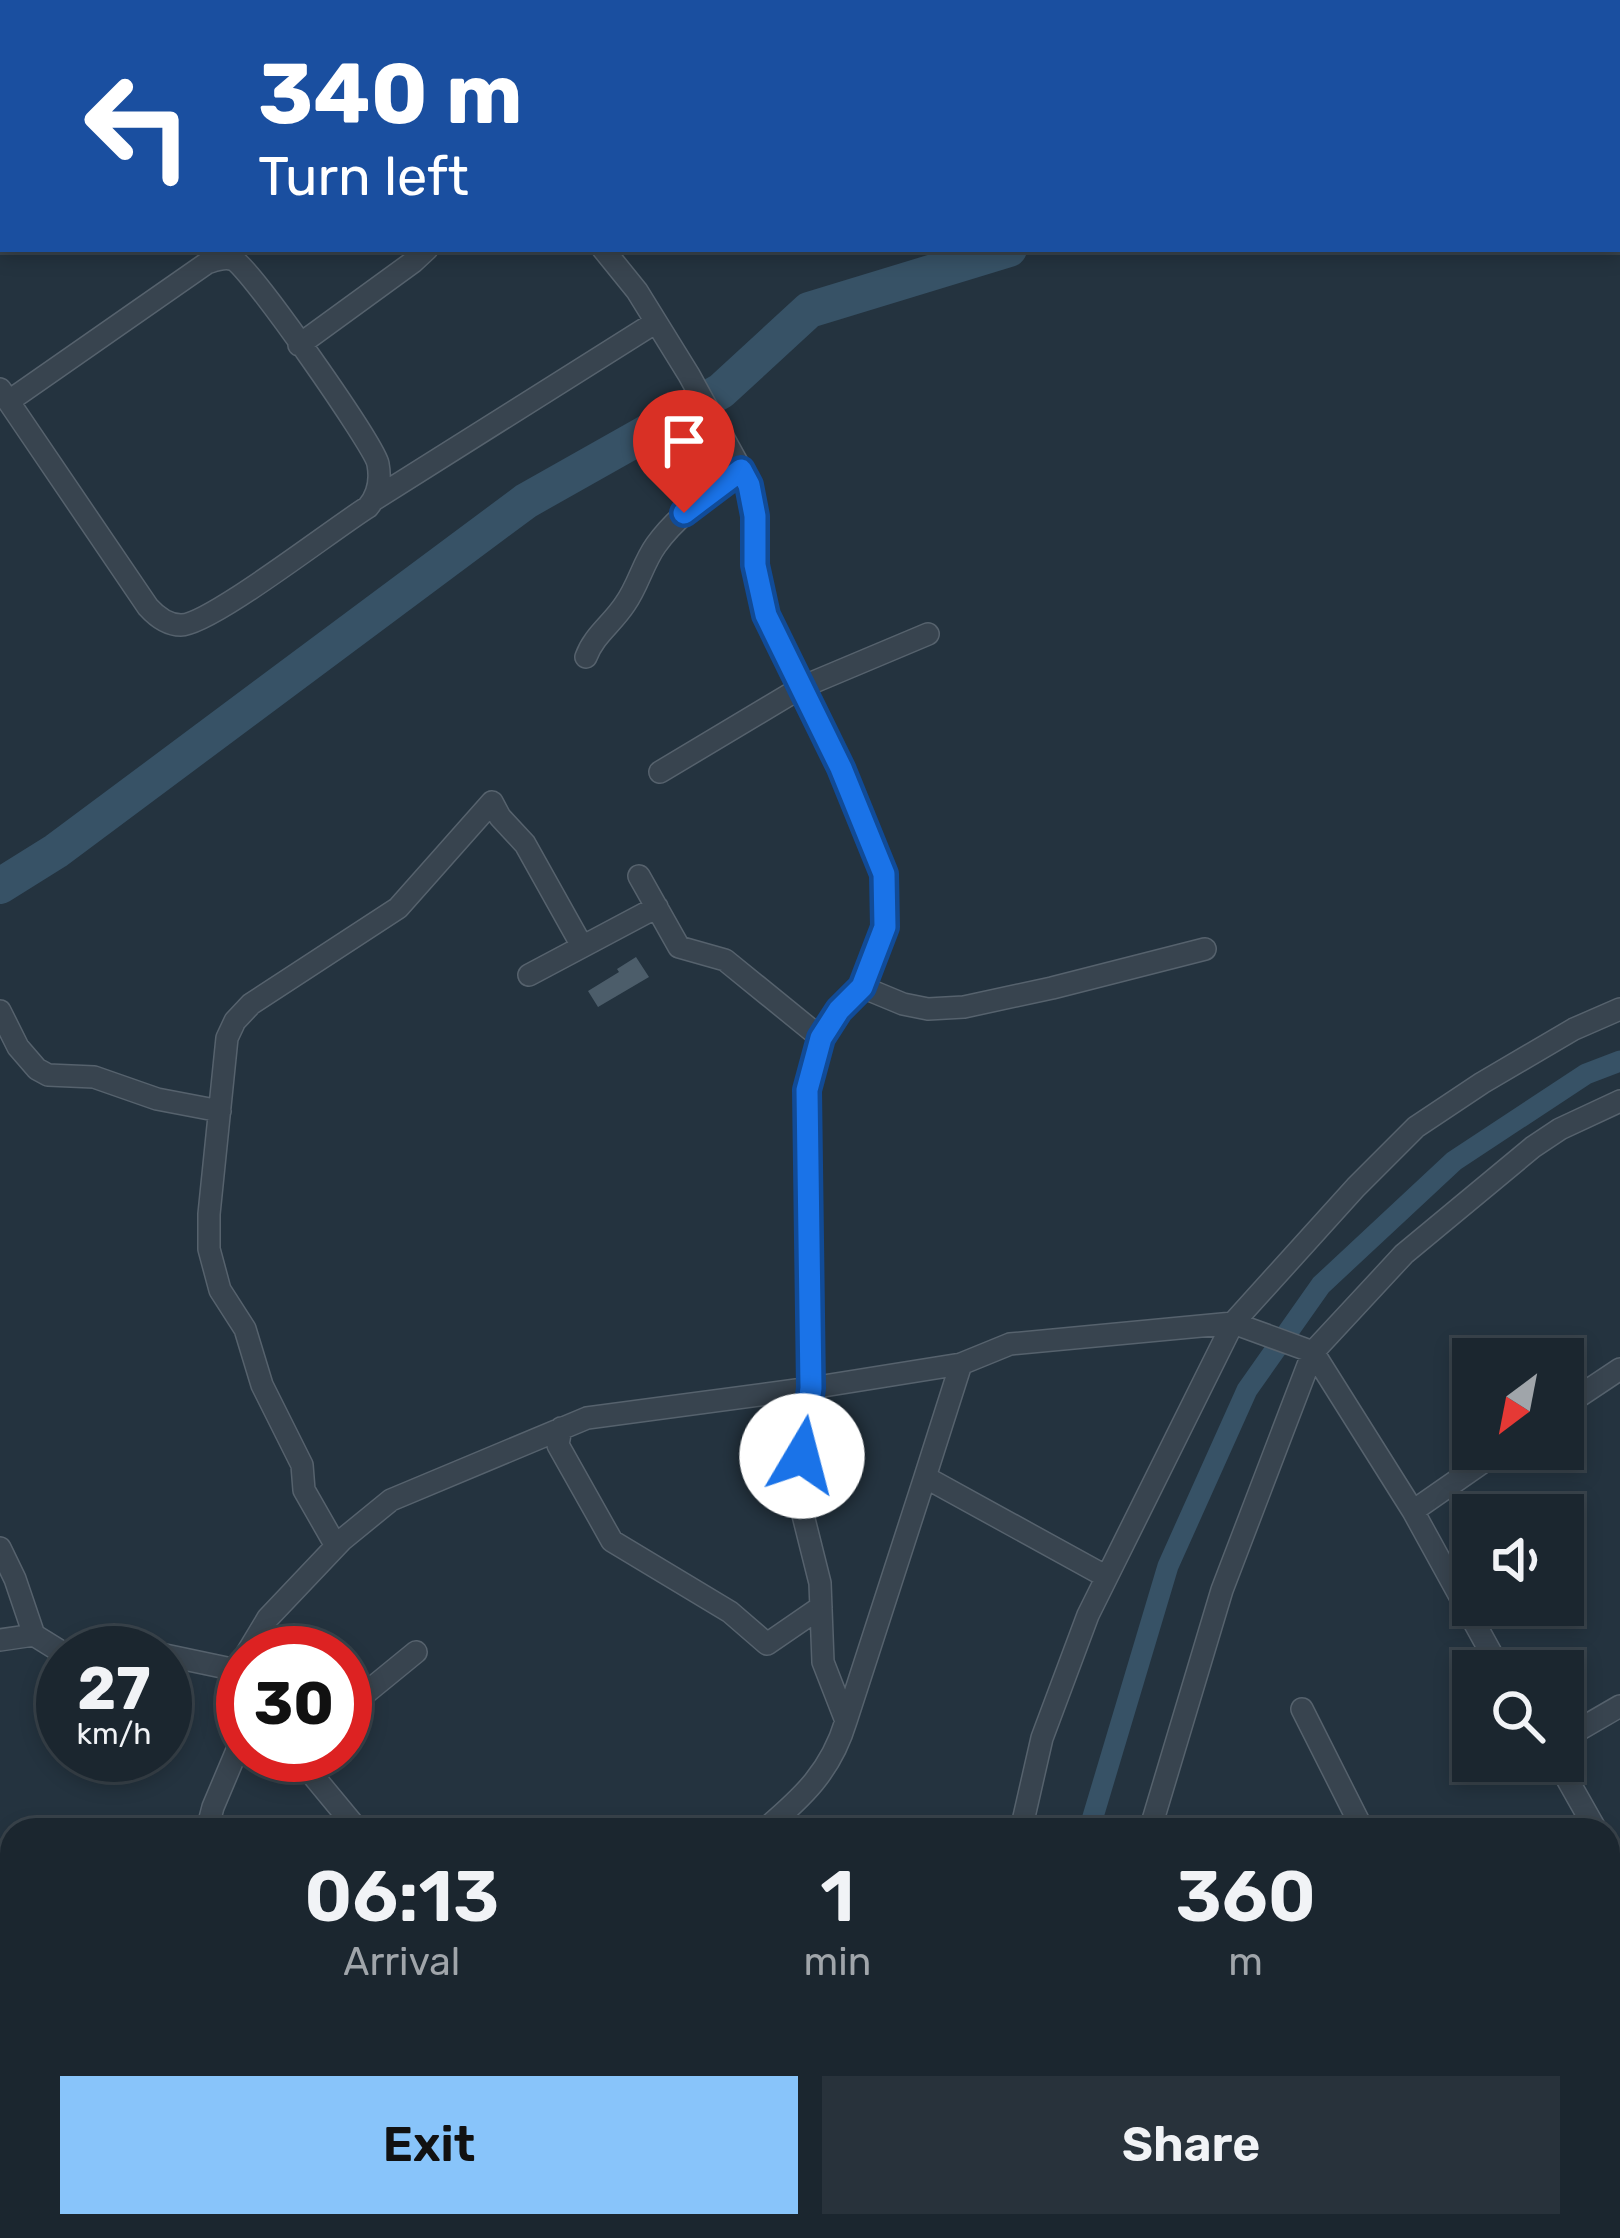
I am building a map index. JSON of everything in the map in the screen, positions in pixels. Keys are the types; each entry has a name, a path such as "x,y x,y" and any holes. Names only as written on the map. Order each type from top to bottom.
{"street":[{"path":"299,345 424,252"},
{"path":"605,252 637,291 749,485 755,516 755,565 766,615 841,768 884,874 885,927 862,987 821,1038 807,1090 811,1388 797,1491 820,1583 823,1662 846,1720"},
{"path":"375,499 378,460 363,432 258,284 232,259 207,263 4,395 148,607 157,617 183,625 213,613 375,499 656,322"},
{"path":"586,657 596,636 633,593 653,549 684,513 741,470"},
{"path":"660,772 799,682 928,634"},
{"path":"336,1546 304,1490 302,1465 262,1385 245,1328 220,1290 209,1249 227,1038 251,1004 398,908 492,802 525,844 582,946"},
{"path":"639,876 679,947 725,960 821,1038"},
{"path":"529,975 657,907"},
{"path":"862,987 928,1009 964,1006 1205,949"},
{"path":"1024,1818 1042,1738 1088,1615 1233,1322 1416,1127 1482,1082 1574,1029 1620,1009"},
{"path":"0,1011 18,1047 48,1075 94,1077 157,1099 220,1111"},
{"path":"1154,1818 1222,1590 1304,1348 1404,1254 1533,1148 1560,1129 1620,1101"},
{"path":"264,1626 336,1546 391,1500 587,1418 962,1364 1010,1344 1233,1322 1304,1348 1413,1511 1489,1650"},
{"path":"778,1818 832,1760 962,1364"},
{"path":"1584,1393 1620,1369"},
{"path":"561,1428 558,1445 611,1541 730,1612 767,1644 821,1607"},
{"path":"1413,1511 1472,1470"},
{"path":"925,1478 1105,1576"},
{"path":"0,1548 34,1635 0,1640"},
{"path":"372,1688 416,1652"},
{"path":"1584,1727 1620,1706"},
{"path":"1302,1709 1357,1818"},
{"path":"210,1818 224,1782"},
{"path":"318,1782 348,1818"},
{"path":"1569,1782 1589,1818"}],"building":[{"path":"636,957 649,977 598,1007 588,991"}],"waterway":[{"path":"0,886 56,851 526,501 721,391 809,310 999,252"},
{"path":"1093,1818 1168,1566 1247,1390 1321,1285 1454,1161 1586,1074 1620,1061"}],"route":[{"path":"684,513 741,470 755,516 755,565 766,615 841,768 884,874 885,927 862,987 821,1038 807,1090 811,1388 802,1456"}]}
